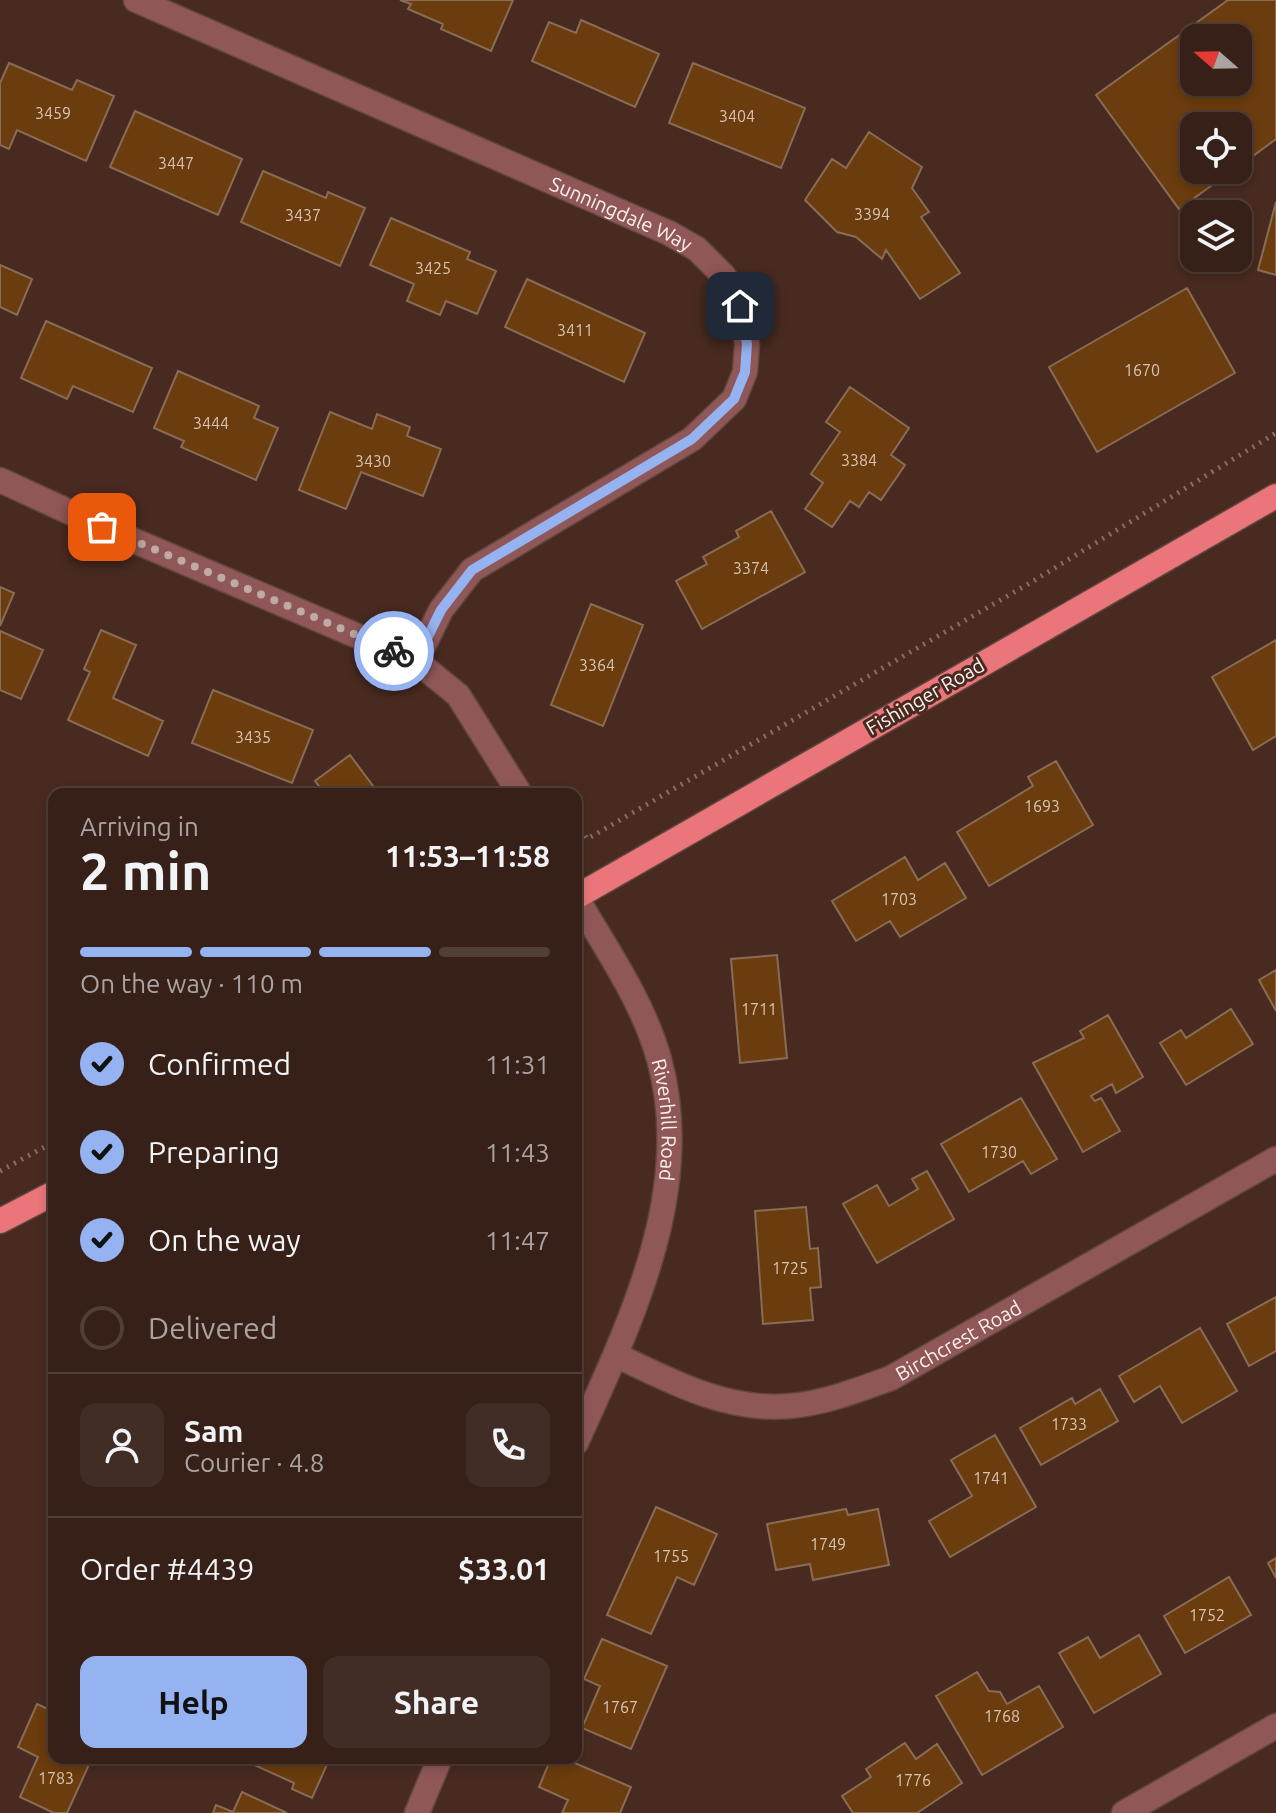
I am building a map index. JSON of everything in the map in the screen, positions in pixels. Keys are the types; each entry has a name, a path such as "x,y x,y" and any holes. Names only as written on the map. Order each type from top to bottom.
{"main road":[{"name":"Fishinger Road","path":"582,894 1276,496"},
{"path":"0,1221 48,1196"}],"street":[{"name":"Sunningdale Way","path":"136,0 669,233 697,249 724,276 740,306 747,344 745,372 734,399 692,439 472,570 441,610 416,661"},
{"path":"0,480 102,527 416,661 458,695 516,788"},
{"name":"Riverhill Road","path":"582,907 643,1013 660,1060 671,1134 662,1219 616,1355 582,1430"},
{"name":"Birchcrest Road","path":"616,1355 686,1389 738,1402 789,1406 839,1397 891,1378 1276,1159"},
{"path":"1124,1813 1276,1726"},
{"path":"417,1813 437,1764"}],"path":[{"path":"582,831 587,839 1035,580 1276,433"},
{"path":"0,1171 48,1145"}],"building":[{"path":"400,0 513,0 491,51 441,29 443,24 408,9 411,4"},
{"path":"1228,0 1276,0 1276,139 1252,157 1252,112 1180,112 1180,184 1214,184 1191,200 1180,200 1179,209 1096,95 1180,35 1180,96 1252,96 1252,24 1195,24"},
{"path":"581,20 659,54 635,107 532,61 549,22 576,33"},
{"path":"9,63 72,90 77,80 114,96 86,161 17,130 9,149 0,145 0,83"},
{"path":"693,63 805,108 781,168 669,123"},
{"path":"135,111 242,159 218,215 110,167"},
{"path":"869,132 922,167 912,188 929,212 921,217 960,273 920,299 886,250 882,259 856,237 837,232 805,200 832,159 846,168"},
{"path":"263,171 326,198 328,192 365,208 340,266 241,222"},
{"path":"1276,202 1276,275 1258,270"},
{"path":"391,218 470,252 467,259 496,271 477,314 446,301 440,315 407,301 414,284 370,265"},
{"path":"0,265 32,279 17,315 0,307"},
{"path":"527,279 645,333 624,382 505,327"},
{"path":"1187,288 1235,373 1097,452 1049,367"},
{"path":"46,321 152,368 133,412 73,386 67,399 21,378"},
{"path":"178,371 259,406 254,418 278,428 256,480 181,447 184,441 154,428"},
{"path":"850,387 909,428 891,455 905,465 881,500 869,492 859,507 850,501 832,527 805,509 823,483 811,474 840,432 826,422"},
{"path":"330,412 372,429 377,414 410,427 407,436 441,449 423,496 361,472 346,509 299,490"},
{"path":"771,511 805,572 702,629 676,581 707,564 703,557 739,537 736,531"},
{"path":"0,587 14,593 0,626"},
{"path":"591,604 643,625 603,726 551,705"},
{"path":"101,630 136,645 113,698 163,721 148,756 68,720 90,672 84,669"},
{"path":"0,631 43,650 21,699 0,690"},
{"path":"1276,640 1276,736 1253,750 1212,677"},
{"path":"213,690 313,730 292,783 192,743"},
{"path":"350,755 375,788 320,788 315,781"},
{"path":"1056,761 1093,825 989,886 957,832 1033,786 1028,777"},
{"path":"905,857 918,880 945,863 966,898 900,937 890,921 856,941 832,901"},
{"path":"777,955 787,1058 740,1063 731,959"},
{"path":"1276,970 1276,1011 1259,980"},
{"path":"1231,1009 1253,1044 1186,1085 1160,1043 1181,1030 1186,1038"},
{"path":"1108,1015 1143,1077 1116,1093 1112,1084 1091,1096 1095,1101 1101,1098 1120,1131 1083,1152 1033,1063 1084,1038 1080,1031"},
{"path":"1021,1098 1057,1159 1031,1174 1023,1161 969,1192 941,1144"},
{"path":"927,1171 954,1219 877,1263 843,1204 877,1185 889,1206 918,1189 912,1179"},
{"path":"806,1207 810,1249 818,1248 821,1287 810,1288 813,1320 763,1324 755,1211"},
{"path":"1276,1297 1276,1351 1249,1366 1227,1324"},
{"path":"1200,1328 1237,1391 1182,1423 1160,1386 1134,1402 1119,1376"},
{"path":"1100,1389 1118,1421 1041,1465 1020,1428 1072,1398 1075,1404"},
{"path":"995,1435 1036,1507 950,1557 929,1521 972,1496 951,1460"},
{"path":"656,1507 717,1534 694,1585 677,1577 651,1634 607,1615"},
{"path":"846,1509 848,1515 878,1509 889,1565 813,1580 810,1564 776,1570 767,1524"},
{"path":"1276,1558 1276,1578 1268,1563"},
{"path":"1229,1577 1251,1615 1185,1653 1164,1616"},
{"path":"1139,1635 1161,1674 1094,1713 1059,1653 1088,1637 1100,1658"},
{"path":"602,1639 667,1666 631,1749 582,1728 600,1686 584,1679"},
{"path":"977,1672 989,1691 1000,1692 1007,1704 1039,1686 1063,1727 982,1775 936,1696"},
{"path":"37,1704 48,1709 48,1764 89,1764 67,1813 54,1813 20,1797 38,1757 18,1747"},
{"path":"905,1743 916,1759 937,1744 962,1783 917,1813 853,1813 842,1796 871,1777 866,1769"},
{"path":"252,1764 327,1764 312,1798 292,1789 294,1783"},
{"path":"549,1764 577,1764 631,1787 620,1813 562,1813 568,1800 539,1787"},
{"path":"242,1792 287,1813 213,1813 216,1805 233,1812"}],"way so far":[{"path":"102,527 394,651"}],"route":[{"path":"394,651 416,661 441,610 472,570 692,439 734,399 745,372 747,344 740,306"}]}
